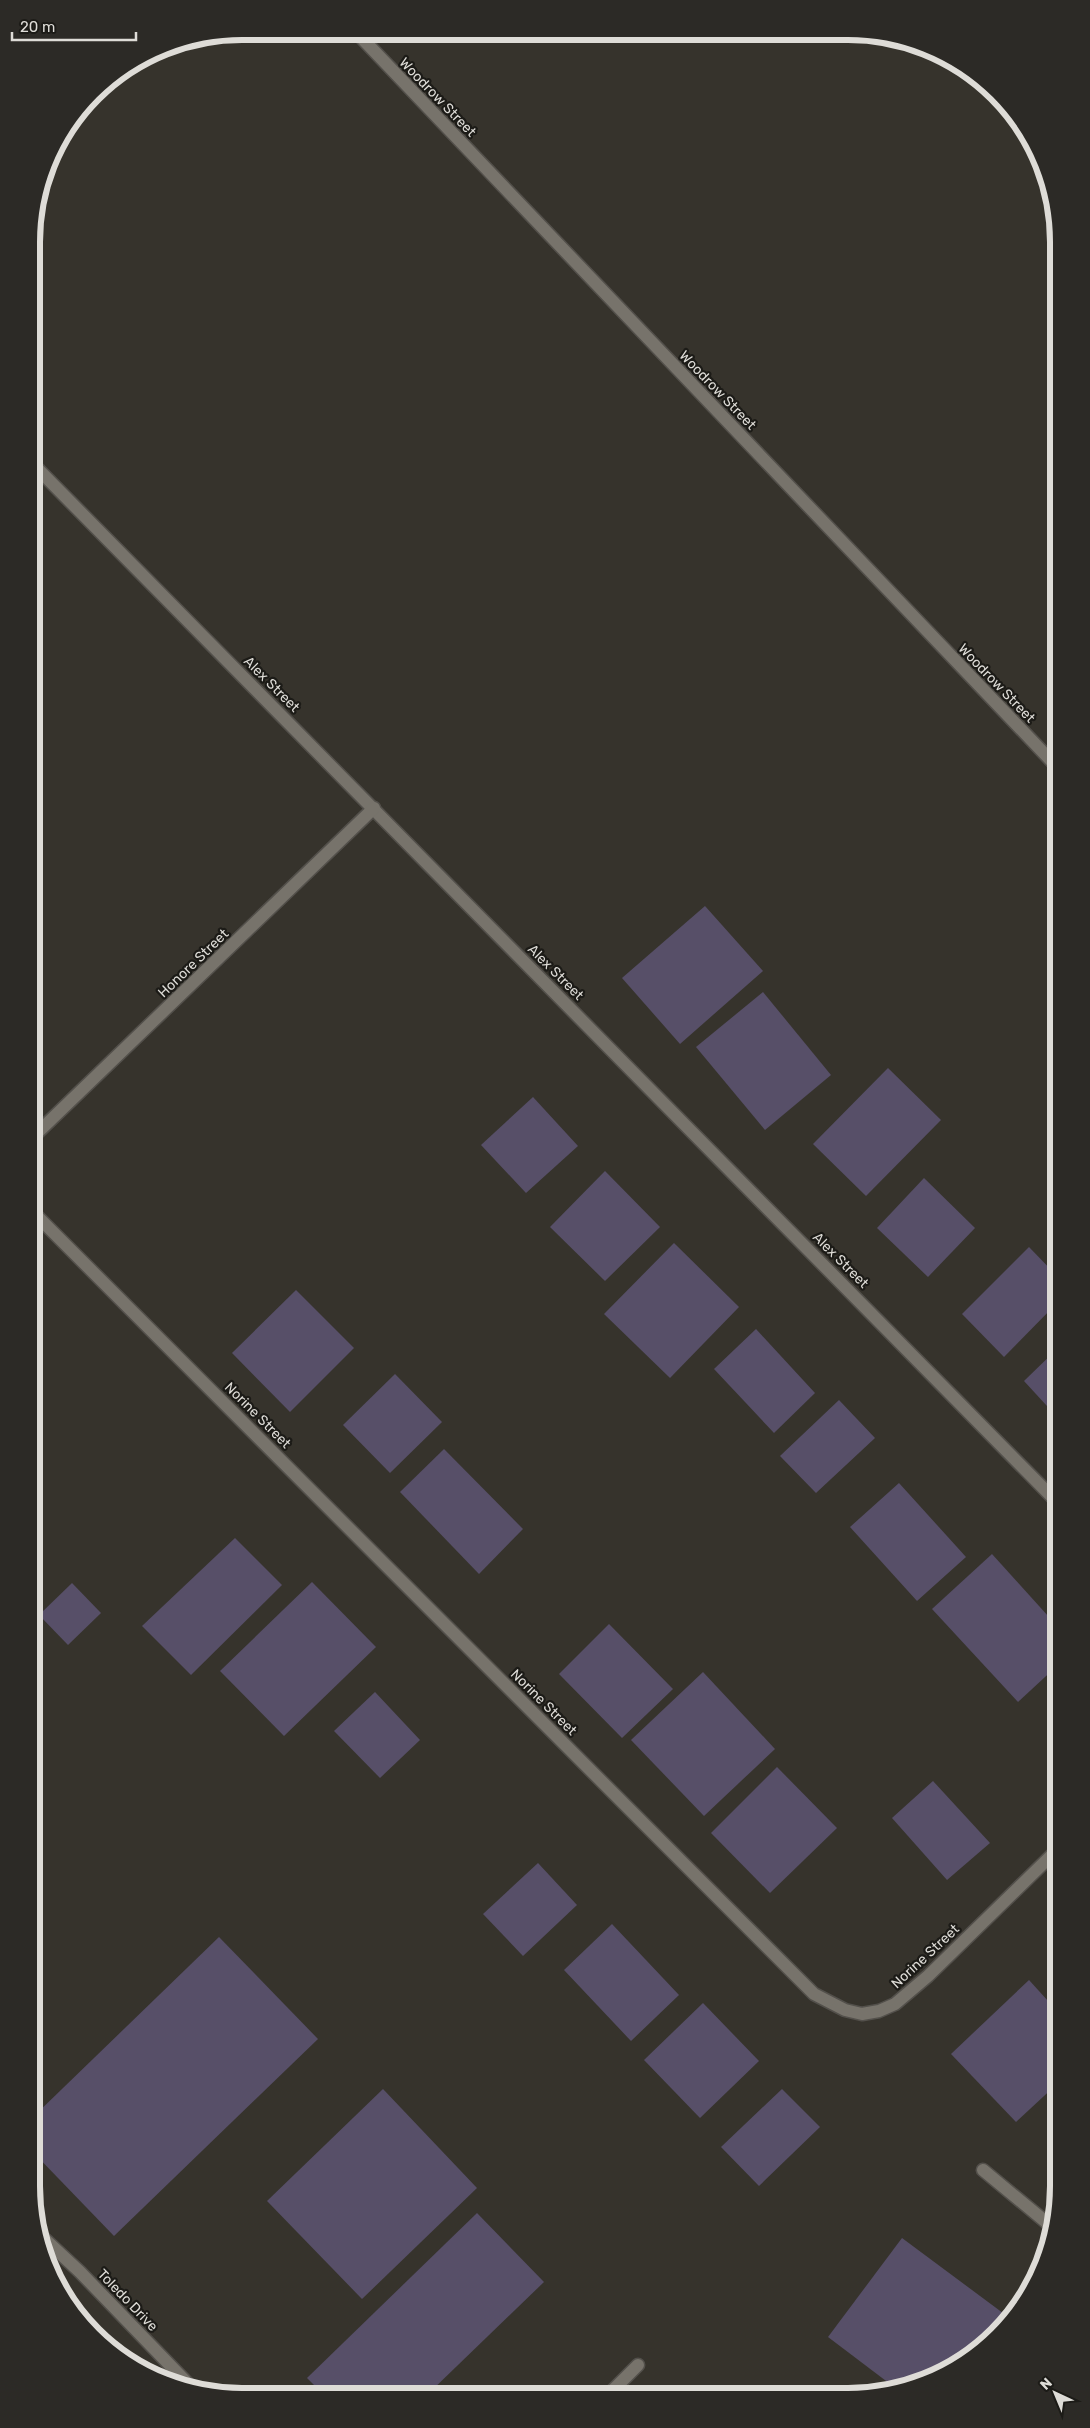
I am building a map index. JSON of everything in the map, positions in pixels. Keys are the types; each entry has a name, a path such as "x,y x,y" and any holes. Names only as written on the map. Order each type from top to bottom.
{"street":[{"name":"Woodrow Street","path":"364,40 1050,760"},
{"name":"Alex Street","path":"40,471 1050,1495"},
{"name":"Honore Street","path":"40,1130 374,808"},
{"name":"Norine Street","path":"40,1218 814,1994 845,2010 862,2014 879,2011 895,2004 928,1976 1050,1857"},
{"path":"983,2170 1046,2222"},
{"name":"Toledo Drive","path":"48,2243 80,2272 183,2379"},
{"path":"615,2388 638,2365"}],"building":[{"path":"705,906 763,971 680,1044 622,978"},
{"path":"763,992 831,1075 765,1130 696,1047"},
{"path":"888,1068 941,1120 866,1196 813,1144"},
{"path":"533,1097 578,1146 526,1193 481,1145"},
{"path":"605,1171 660,1227 605,1281 550,1227"},
{"path":"924,1178 975,1228 928,1277 877,1228"},
{"path":"674,1243 739,1307 670,1378 604,1314"},
{"path":"1029,1247 1050,1269 1050,1310 1004,1357 962,1314"},
{"path":"296,1290 354,1348 290,1412 232,1353"},
{"path":"756,1329 815,1393 774,1433 714,1369"},
{"path":"1050,1356 1050,1409 1024,1381"},
{"path":"395,1374 442,1422 390,1473 343,1425"},
{"path":"839,1400 875,1438 816,1493 780,1456"},
{"path":"444,1449 523,1529 479,1574 400,1492"},
{"path":"899,1483 966,1557 917,1601 850,1527"},
{"path":"235,1538 282,1585 191,1675 142,1626"},
{"path":"992,1554 1050,1618 1050,1672 1018,1702 932,1609"},
{"path":"312,1582 376,1647 284,1736 220,1671"},
{"path":"72,1583 101,1613 68,1645 40,1614"},
{"path":"609,1624 673,1689 622,1738 559,1674"},
{"path":"703,1672 775,1749 704,1816 631,1740"},
{"path":"375,1692 420,1740 380,1778 334,1731"},
{"path":"777,1767 837,1828 770,1893 711,1833"},
{"path":"933,1781 990,1843 947,1880 892,1818"},
{"path":"538,1863 577,1905 523,1956 483,1914"},
{"path":"612,1924 679,1995 631,2041 564,1970"},
{"path":"219,1937 318,2039 114,2236 40,2159 40,2110"},
{"path":"1029,1980 1050,2003 1050,2090 1016,2122 951,2054"},
{"path":"703,2003 759,2061 700,2118 644,2060"},
{"path":"383,2089 477,2188 362,2299 267,2201"},
{"path":"782,2089 820,2127 759,2186 721,2147"},
{"path":"477,2213 544,2282 434,2388 317,2388 307,2378"},
{"path":"902,2238 1004,2314 981,2338 949,2361 925,2373 889,2383 828,2337"}]}
